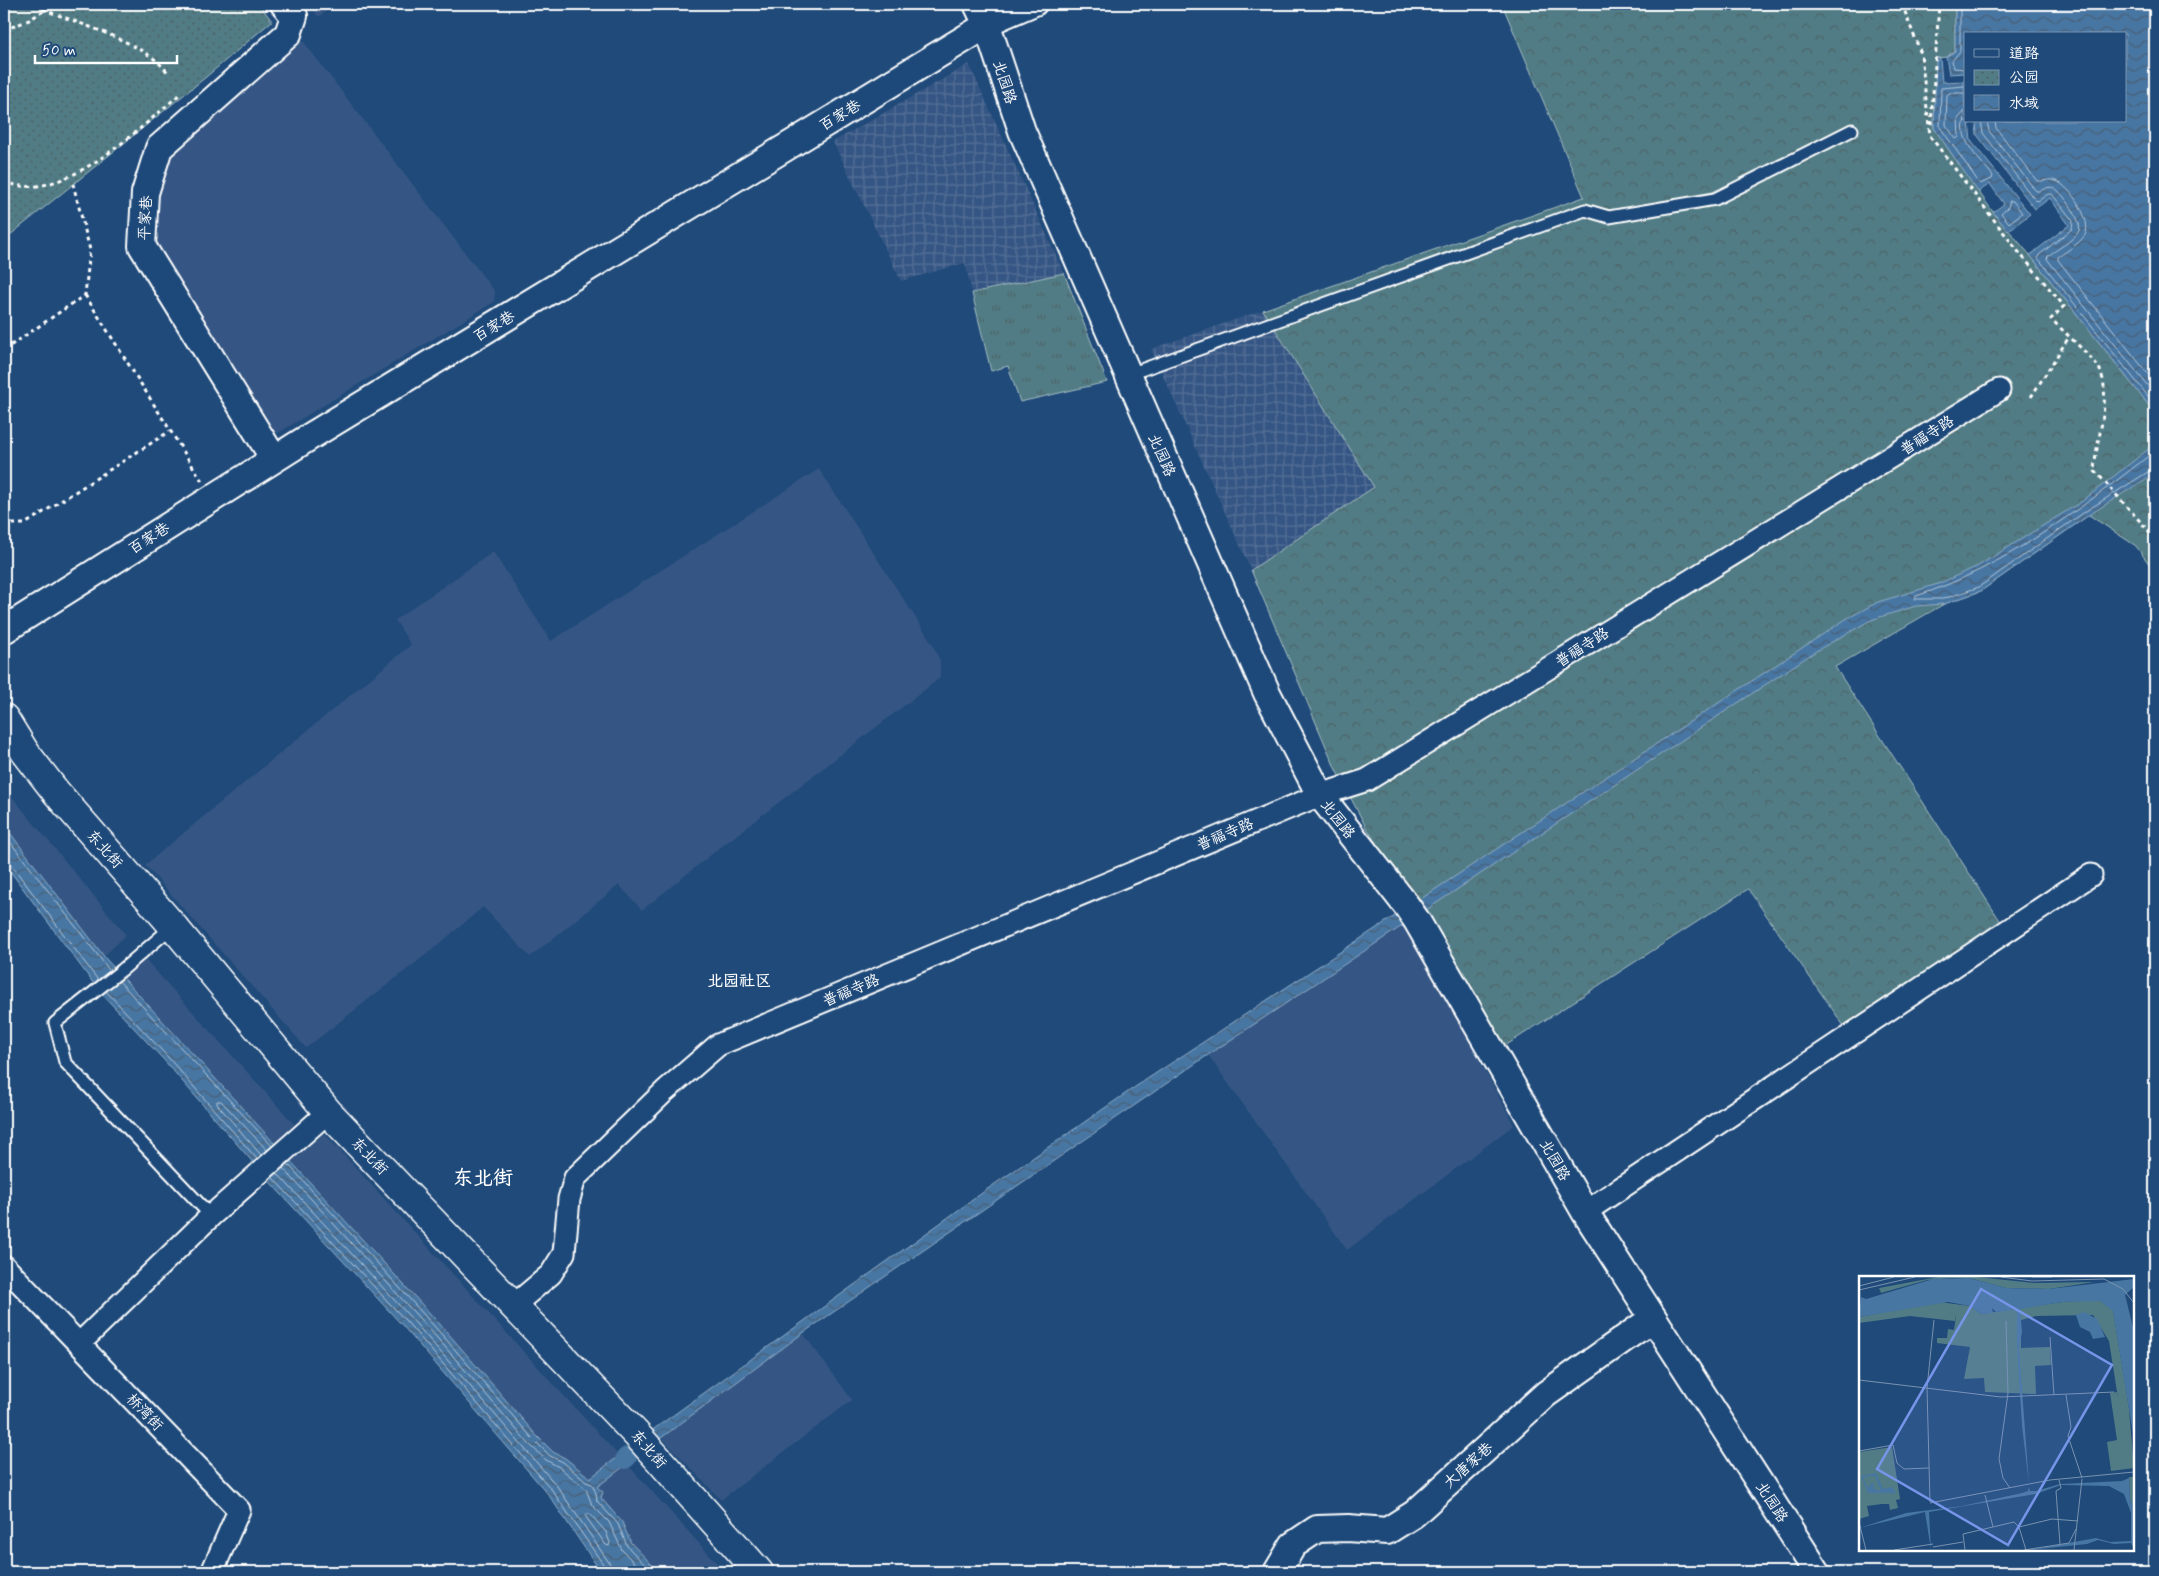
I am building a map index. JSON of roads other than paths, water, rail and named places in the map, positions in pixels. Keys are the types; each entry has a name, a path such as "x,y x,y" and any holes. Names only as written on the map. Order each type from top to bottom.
{"main road":[{"name":"东北街","path":"4,718 25,752 56,792 173,926 328,1112 637,1435 760,1572"}],"street":[{"name":"平家巷","path":"274,459 142,246 145,194 159,148 288,34 294,16 284,4"},
{"path":"982,15 1036,4"},
{"name":"百家巷","path":"4,630 982,15"},
{"name":"北园路","path":"982,15 1022,131 1127,375 1267,693 1320,795 1412,913 1585,1212 1652,1319 1817,1572"},
{"name":"普福寺路","path":"513,1306 551,1274 564,1253 569,1200 576,1178 665,1091 718,1045 1320,795 1367,780 1999,390"},
{"path":"1585,1212 2092,875"},
{"path":"79,1344 211,1216 328,1112"},
{"name":"桥湾街","path":"4,1266 239,1510 212,1572"},
{"name":"大唐家巷","path":"1277,1572 1293,1545 1317,1529 1348,1528 1387,1531 1414,1514 1546,1394 1652,1319"}],"lane":[{"path":"1127,375 1585,210 1609,217 1715,199 1852,130"},
{"path":"173,926 97,991 55,1023 65,1062 211,1216"}],"water":[{"path":"1955,4 2155,4 2155,413 2030,255 2069,225 2050,198 2035,209 1977,135 1976,122 2126,122 2126,32 1964,32 1964,73 1949,74 1946,57 1955,51"},
{"path":"1936,58 1940,58 1942,82 1964,81 1964,122 1969,122 1971,141 2030,214 2008,231 1993,212 2004,204 1990,184 1978,192 1934,128"},
{"path":"2155,444 2155,473 2089,515 1981,591 1944,604 1916,606 1871,620 1816,651 1208,1055 803,1333 653,1444 647,1434 989,1188 1138,1085 1846,619 1878,602 1938,584 1978,566 2081,502"},
{"path":"4,825 106,959 447,1332 536,1435 553,1452 565,1458 590,1478 619,1456 625,1459 627,1464 597,1487 603,1492 601,1498 622,1522 631,1543 659,1572 603,1572 599,1569 548,1494 402,1325 270,1182 163,1059 100,992 4,863"}],"district":[{"name":"北园社区","path":"739,980"},
{"name":"东北街","path":"483,1177"}]}
